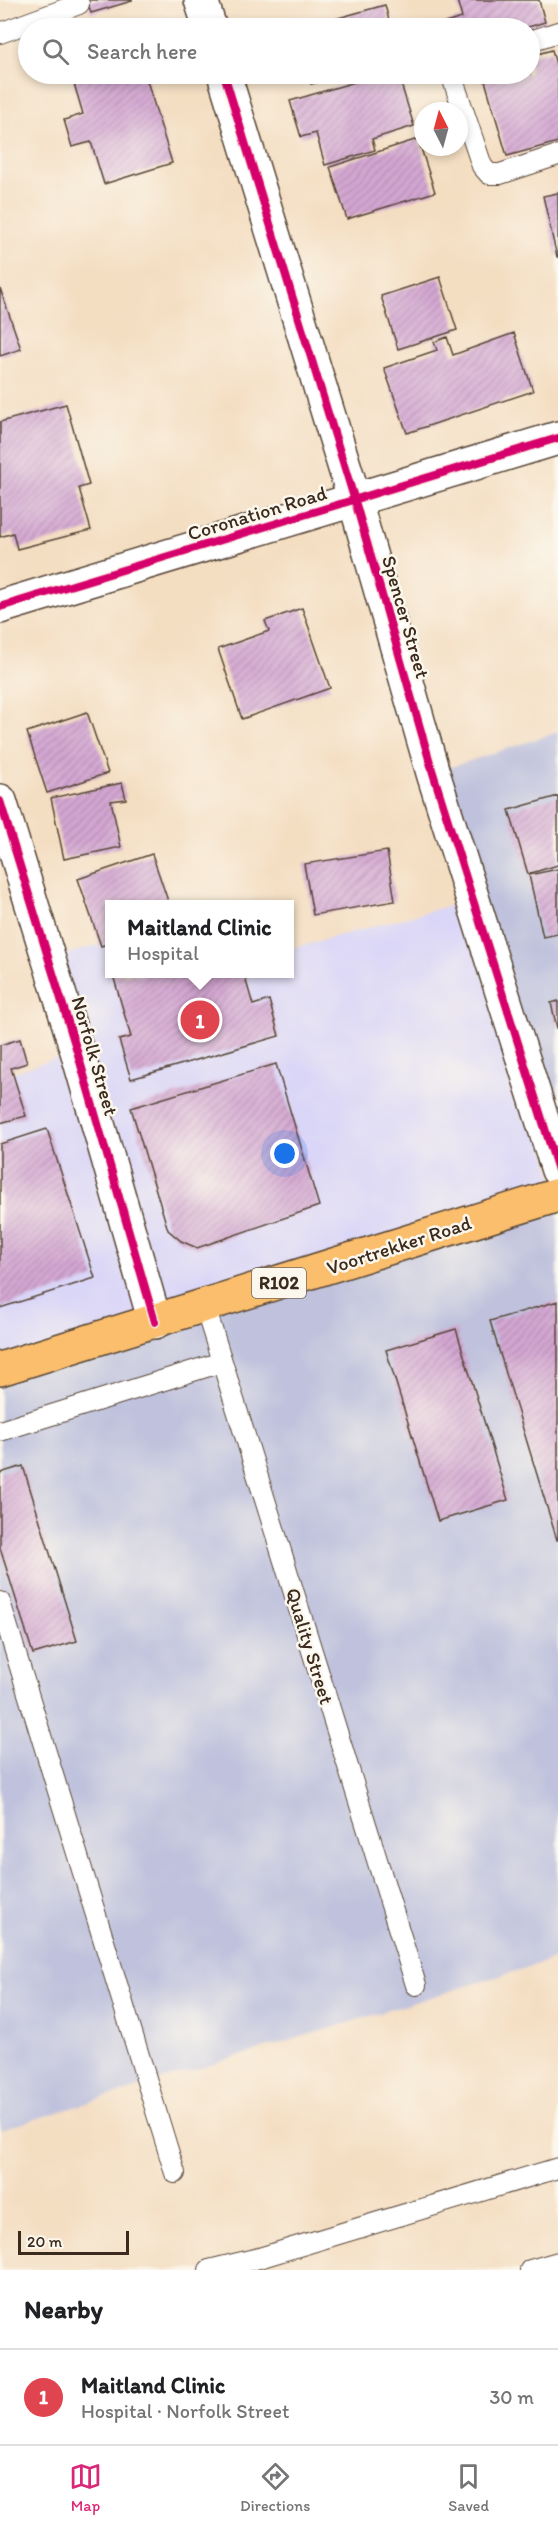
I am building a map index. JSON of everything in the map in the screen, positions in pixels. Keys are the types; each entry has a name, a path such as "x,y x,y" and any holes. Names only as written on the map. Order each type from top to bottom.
{"main road":[{"name":"Voortrekker Road","path":"0,1369 558,1195"}],"street":[{"path":"201,0 207,18"},
{"name":"Spencer Street","path":"227,84 355,501 434,773 558,1170"},
{"name":"Coronation Road","path":"0,607 558,438"},
{"name":"Norfolk Street","path":"0,801 74,1041 156,1322"}],"lane":[{"path":"41,18 79,4"},
{"path":"0,33 18,26"},
{"path":"540,38 558,32"},
{"path":"454,84 482,166 489,174 500,174 558,155"},
{"name":"Quality Street","path":"205,1306 416,1985"},
{"path":"0,1431 222,1362"},
{"path":"0,1602 175,2173"},
{"path":"209,2270 258,2258 558,2168"},
{"path":"530,2270 558,2262"}],"shaded area":[{"path":"558,732 558,1170 433,773"},
{"path":"474,899 558,1195 0,1369 0,1077 77,1051 49,959 105,943 105,978 294,978 294,948"},
{"path":"558,1195 558,1958 0,2130 0,1369"}],"building":[{"path":"87,0 132,0 132,1 91,13"},
{"path":"457,0 539,0 545,22 540,24 540,18 462,18"},
{"path":"385,5 388,18 338,18"},
{"path":"552,50 558,72 558,142 507,156 486,84 540,84 540,53"},
{"path":"74,84 148,84 172,163 104,184 91,142 72,147 64,120 83,114"},
{"path":"348,84 401,84 414,126 372,139 375,150 325,165 316,133 301,137 290,101"},
{"path":"414,140 414,156 423,156 435,192 347,219 330,167"},
{"path":"558,193 558,257 557,257 543,196"},
{"path":"440,277 457,330 398,349 381,296"},
{"path":"0,288 21,349 0,356"},
{"path":"514,333 533,391 407,433 384,368 437,350 434,342 447,337 453,355"},
{"path":"66,404 89,485 79,488 91,530 17,549 13,533 0,537 0,422"},
{"path":"302,608 330,688 242,719 218,649 269,631 265,621"},
{"path":"87,712 108,773 47,793 27,732"},
{"path":"122,783 126,799 111,801 121,847 64,859 51,798"},
{"path":"558,796 558,865 528,874 509,810"},
{"path":"387,851 395,901 313,915 304,864"},
{"path":"152,854 168,900 105,900 105,945 101,946 78,879"},
{"path":"558,869 558,934 543,937 529,875"},
{"path":"114,978 245,978 253,1005 269,1000 279,1036 131,1079 119,1040 131,1037"},
{"path":"558,1001 558,1028 557,1028 551,1003"},
{"path":"20,1039 27,1063 11,1068 26,1116 0,1123 0,1045"},
{"path":"276,1064 319,1206 197,1248 181,1241 168,1230 131,1108"},
{"path":"47,1129 95,1278 0,1308 0,1144"},
{"path":"558,1301 558,1540 557,1540 490,1321"},
{"path":"456,1329 508,1500 438,1521 386,1350"},
{"path":"23,1466 77,1641 33,1654 0,1548 0,1473"}],"cycle path":[{"path":"227,84 355,501 433,773 558,1170"},
{"path":"0,607 558,438"},
{"path":"0,801 77,1051 155,1322"}],"place":[{"name":"Maitland Clinic","path":"200,1020"}]}
